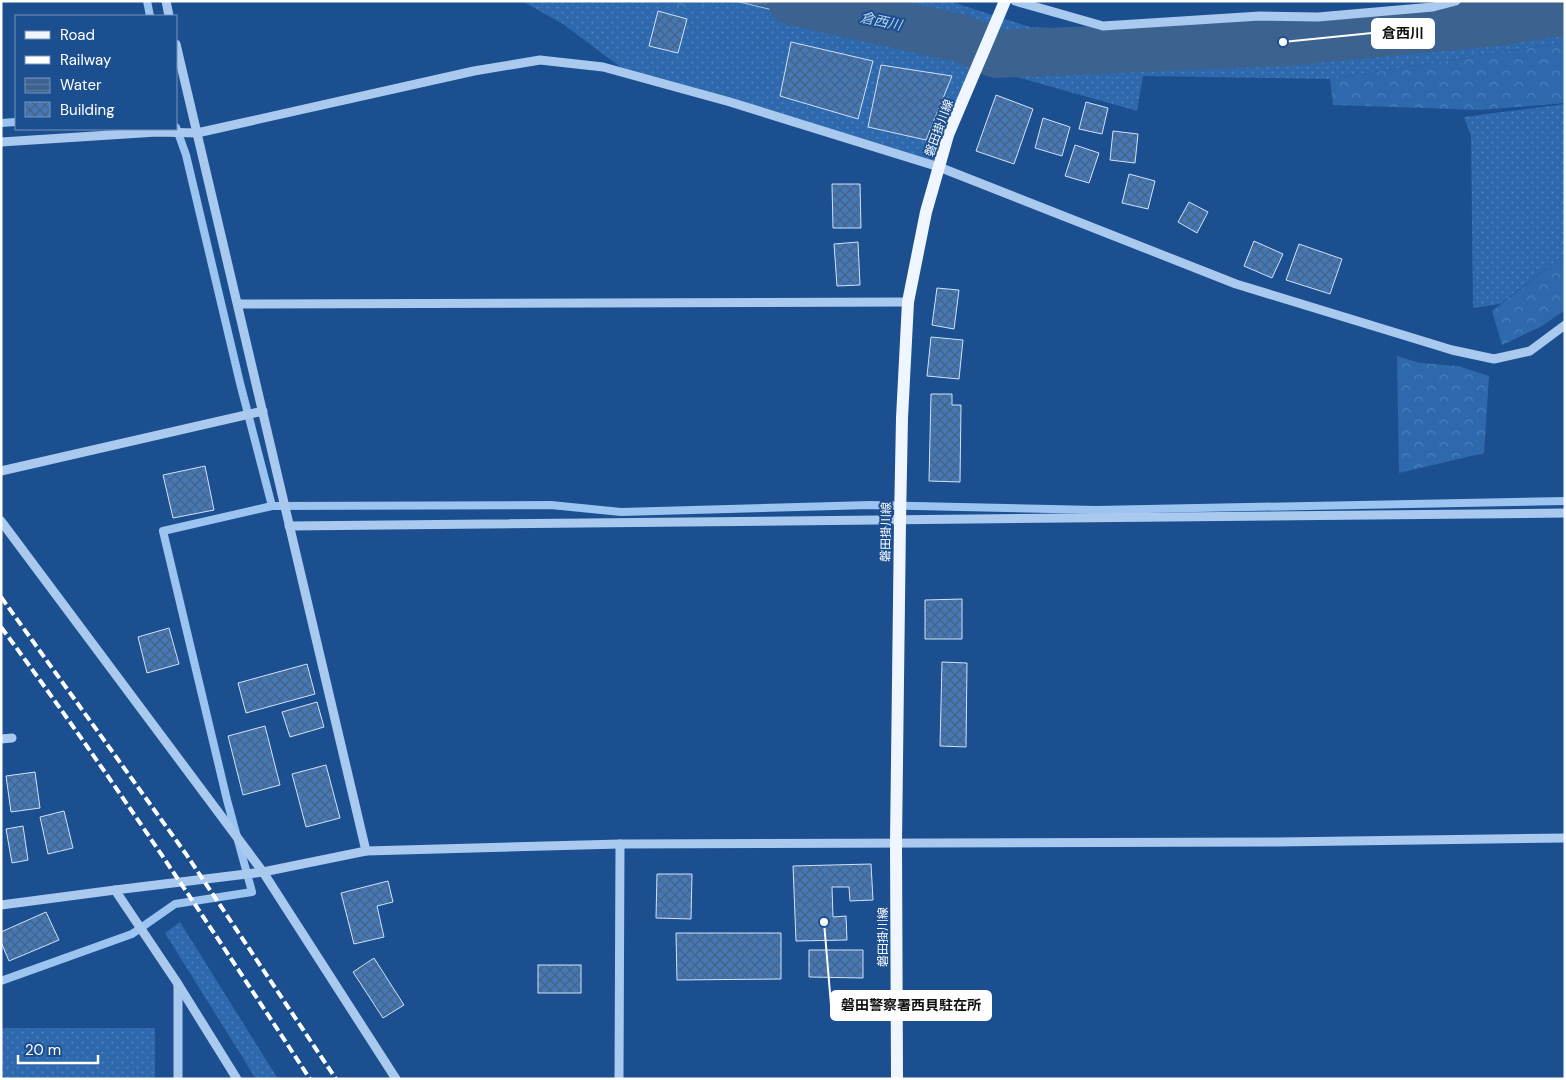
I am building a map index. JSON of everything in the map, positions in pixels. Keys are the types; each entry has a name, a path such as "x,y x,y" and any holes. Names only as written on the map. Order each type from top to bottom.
{"main road":[{"name":"磐田掛川線","path":"898,1079 896,842 900,521 902,418 908,302 926,212 948,135 1005,1"}],"street":[{"path":"166,1 169,15"},
{"path":"1015,1 1104,26 1260,16 1318,16 1433,6 1456,1"},
{"path":"178,52 366,851"},
{"path":"1,142 156,132 198,133 474,71 540,60 603,67 730,102 939,167 1236,284 1452,350 1494,359 1530,351 1565,325"},
{"path":"238,304 908,302"},
{"path":"1,471 262,411"},
{"path":"289,526 1565,513"},
{"path":"1,521 263,872 396,1079"},
{"path":"1,739 12,738"},
{"path":"1,906 263,872 366,851 620,844 1278,842 1565,838"},
{"path":"619,1079 620,844"},
{"path":"114,890 178,984 236,1079"},
{"path":"178,984 178,1079"}],"green space":[{"path":"522,1 949,1 1030,27 1136,32 1267,25 1383,22 1490,6 1509,1 1565,1 1565,42 1330,79 1143,76 1137,111 978,66 939,167 631,75 563,24"},
{"path":"637,1 698,1 718,12"},
{"path":"1565,42 1565,103 1481,110 1333,105 1330,79"},
{"path":"1565,104 1565,254 1500,304 1473,308 1471,136 1464,117"},
{"path":"1565,254 1565,310 1542,326 1502,345 1492,311"},
{"path":"1397,356 1420,363 1458,366 1489,376 1484,453 1399,473"},
{"path":"180,922 278,1079 256,1079 165,933"},
{"path":"1,1028 155,1028 155,1079 1,1079"}],"water":[{"path":"735,1 852,1 968,27 961,55"}],"building":[{"path":"658,11 687,19 678,53 649,46"},
{"path":"791,42 873,61 858,119 780,96"},
{"path":"881,65 952,76 926,140 868,127"},
{"path":"996,95 1033,109 1014,164 976,151"},
{"path":"1086,102 1108,108 1102,134 1079,129"},
{"path":"1043,118 1070,127 1062,156 1035,148"},
{"path":"1113,131 1138,134 1135,163 1110,160"},
{"path":"1075,145 1099,153 1089,183 1065,176"},
{"path":"1129,174 1155,181 1148,209 1122,203"},
{"path":"832,184 860,184 861,228 833,228"},
{"path":"1189,202 1208,212 1197,233 1178,222"},
{"path":"1254,241 1283,254 1272,278 1244,266"},
{"path":"858,242 860,285 837,286 834,244"},
{"path":"1299,244 1342,259 1330,294 1286,280"},
{"path":"937,288 959,290 954,329 932,325"},
{"path":"931,337 963,340 959,379 927,376"},
{"path":"931,394 952,394 952,405 961,405 960,482 929,481"},
{"path":"205,466 214,510 173,518 163,475"},
{"path":"962,599 962,639 925,639 925,600"},
{"path":"169,628 179,664 147,673 138,637"},
{"path":"942,662 967,663 966,747 940,746"},
{"path":"307,664 315,694 246,713 238,683"},
{"path":"317,702 324,727 290,737 282,712"},
{"path":"265,726 280,785 243,795 228,736"},
{"path":"326,765 340,818 306,827 292,774"},
{"path":"35,772 40,808 11,812 6,776"},
{"path":"64,811 73,848 48,854 40,817"},
{"path":"23,826 28,860 12,863 6,829"},
{"path":"871,864 873,900 850,901 849,887 832,887 833,917 846,916 847,940 796,941 793,866"},
{"path":"657,874 692,874 691,919 656,918"},
{"path":"388,881 393,902 377,906 384,937 354,944 341,893"},
{"path":"46,912 59,940 9,961 1,942 1,932"},
{"path":"676,933 781,933 781,979 677,980"},
{"path":"809,950 863,950 863,978 809,977"},
{"path":"374,958 404,1005 383,1018 353,972"},
{"path":"538,965 581,965 581,993 538,993"}],"waterway":[{"path":"147,1 150,15"},
{"name":"倉西川","path":"792,1 963,39 996,54 1283,42 1497,22 1565,11"},
{"path":"1,123 15,122"},
{"path":"177,130 186,155 240,383 272,506"},
{"path":"1,981 132,934 175,904 252,892 227,800 163,531 272,506 551,505 621,512 870,505 1096,510 1565,501"}],"railway":[{"path":"1,597 186,854 336,1079"},
{"path":"1,627 120,794 310,1079"}],"place":[{"name":"倉西川","path":"1283,42"},
{"name":"磐田警察署西貝駐在所","path":"824,922"}]}
